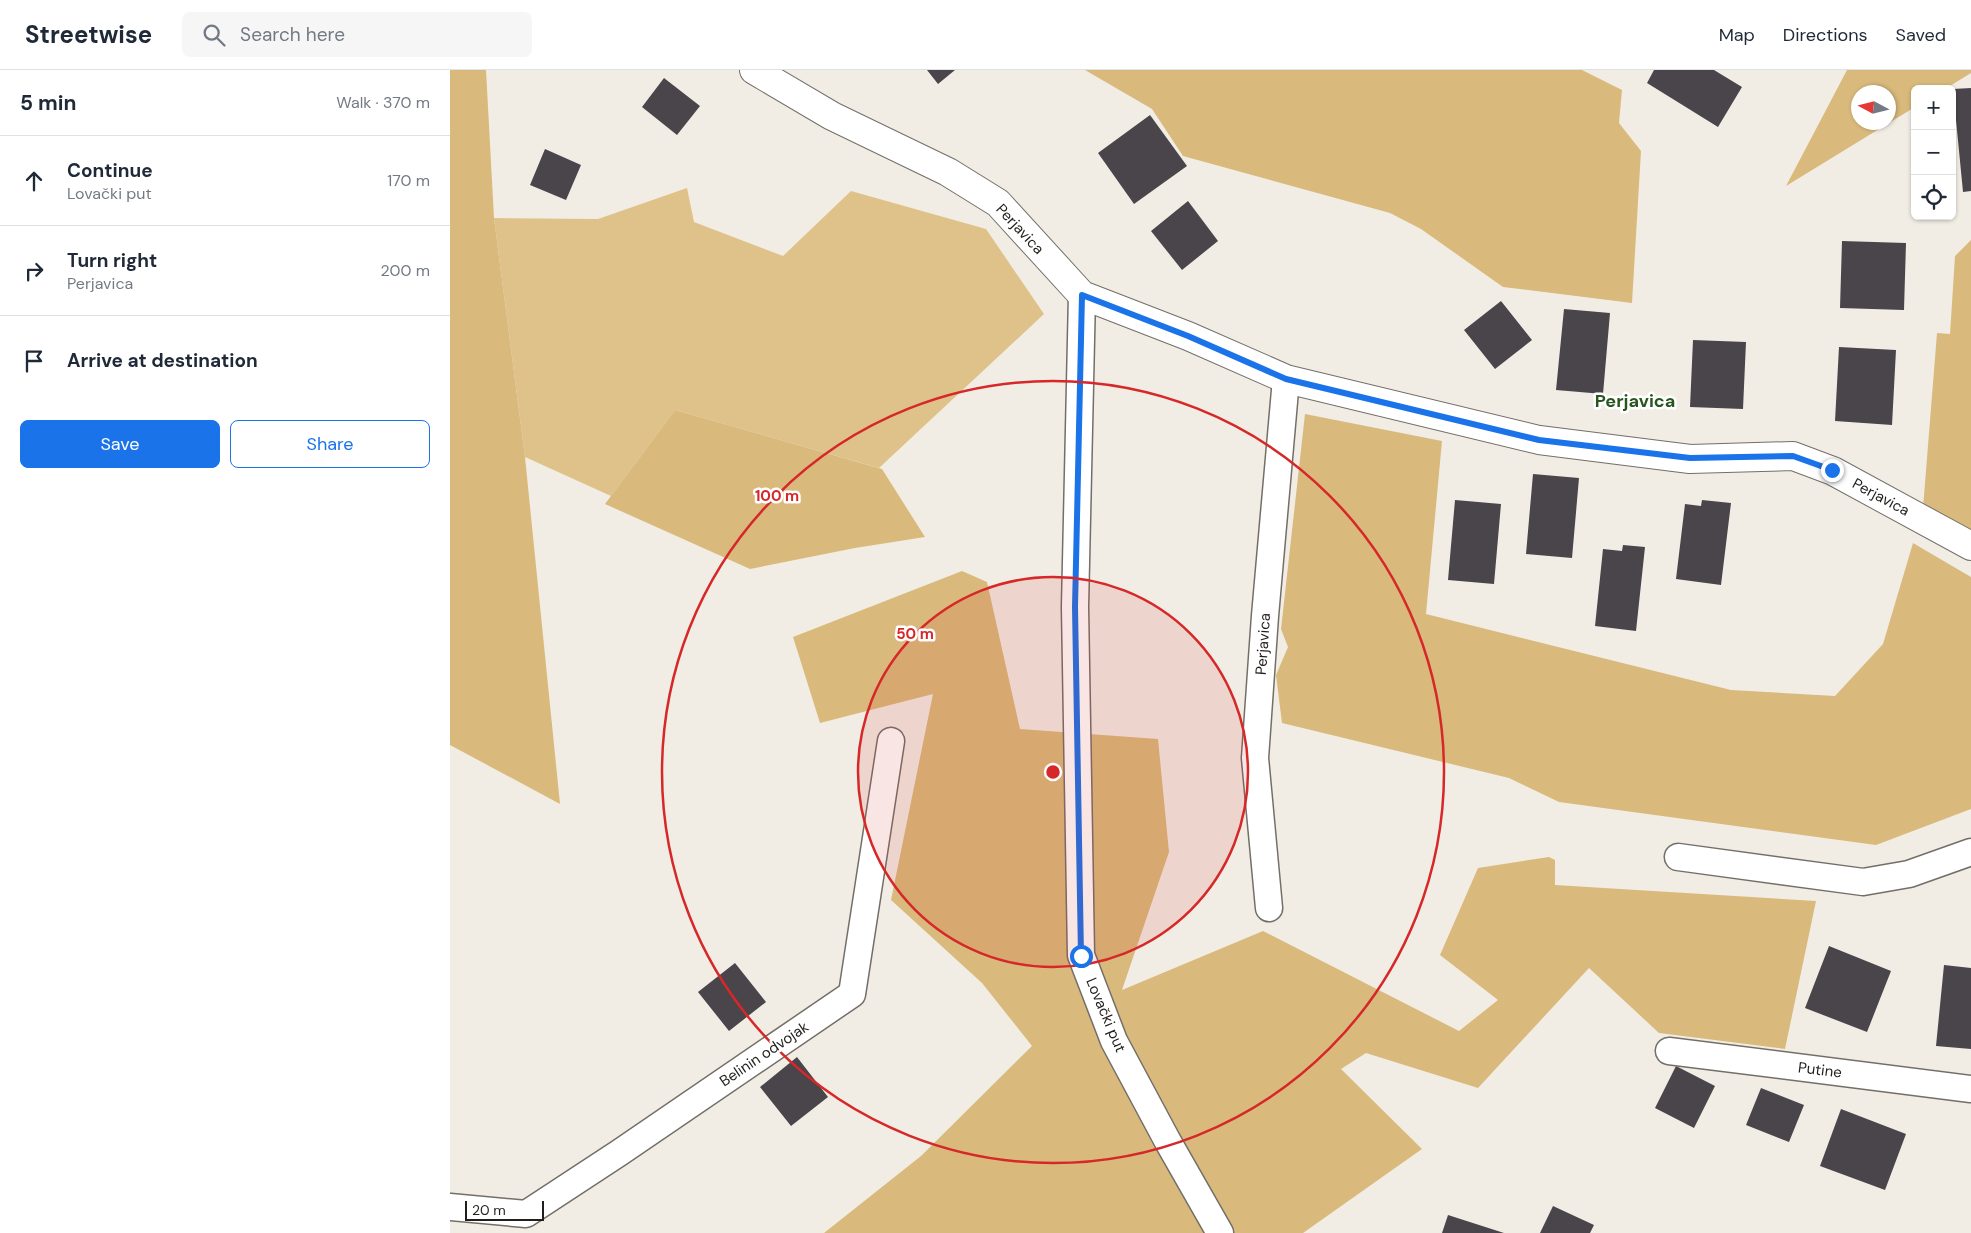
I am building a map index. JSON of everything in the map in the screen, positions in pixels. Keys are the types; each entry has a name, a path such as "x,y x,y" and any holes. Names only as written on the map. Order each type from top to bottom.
{"street":[{"name":"Perjavica","path":"754,70 832,116 948,172 998,203 1082,295 1188,336 1286,379 1539,440 1690,458 1793,456 1832,470 1971,546"},
{"name":"Lovački put","path":"1082,295 1075,607 1081,956 1114,1041 1220,1233"},
{"name":"Perjavica","path":"1270,908 1255,758 1286,379"},
{"name":"Belinin odvojak","path":"450,1207 526,1214 852,994 891,741"},
{"path":"1678,857 1863,882 1910,874 1971,852"},
{"name":"Putine","path":"1669,1051 1971,1089"}],"shaded area":[{"path":"450,70 486,70 494,218 525,457 560,804 450,745"},
{"path":"1085,70 1582,70 1622,90 1619,123 1641,151 1632,303 1503,287 1421,229 1390,213 1183,156 1152,109"},
{"path":"1847,70 1971,70 1971,73 1952,85 1911,85 1911,109 1896,119 1896,85 1851,85 1851,130 1877,130 1786,186"},
{"path":"687,188 694,222 783,256 851,191 986,229 1044,314 879,468 675,410 611,496 525,457 494,218 598,219"},
{"path":"1971,240 1971,532 1923,508 1937,333 1950,334 1955,256"},
{"path":"675,410 882,469 925,537 855,548 750,569 605,504"},
{"path":"1305,414 1442,441 1426,614 1731,690 1835,696 1883,644 1913,543 1971,577 1971,809 1876,845 1559,802 1509,778 1282,723 1276,675 1288,647 1281,629"},
{"path":"962,571 987,582 1020,729 1158,739 1169,852 1122,990 1263,931 1459,1031 1498,1000 1440,955 1478,868 1549,857 1555,860 1555,885 1816,901 1785,1049 1659,1033 1589,968 1478,1088 1366,1053 1341,1069 1422,1149 1303,1233 824,1233 921,1156 1032,1046 982,983 891,900 933,694 820,723 793,637"}],"building":[{"path":"927,70 955,70 938,84"},
{"path":"1654,70 1714,70 1742,87 1718,127 1647,83"},
{"path":"664,78 700,106 677,135 642,107"},
{"path":"1971,88 1971,191 1963,192 1956,120 1956,89"},
{"path":"1150,115 1187,166 1134,204 1098,153"},
{"path":"545,149 581,165 566,200 530,185"},
{"path":"1188,201 1218,241 1182,270 1151,231"},
{"path":"1842,241 1906,243 1904,310 1840,308"},
{"path":"1501,301 1532,340 1495,369 1464,330"},
{"path":"1564,309 1610,313 1603,394 1556,390"},
{"path":"1693,340 1746,342 1743,409 1690,407"},
{"path":"1839,347 1896,350 1892,425 1835,421"},
{"path":"1533,474 1579,478 1572,558 1526,554"},
{"path":"1455,500 1501,504 1494,584 1448,580"},
{"path":"1702,500 1731,503 1721,585 1676,579 1685,504 1701,506"},
{"path":"1623,545 1645,547 1636,631 1595,626 1603,549 1622,551"},
{"path":"1829,946 1891,971 1867,1032 1805,1008"},
{"path":"735,963 766,1002 729,1031 698,992"},
{"path":"1944,965 1971,968 1971,1049 1936,1046"},
{"path":"797,1057 828,1097 791,1126 760,1087"},
{"path":"1676,1066 1715,1086 1694,1128 1655,1108"},
{"path":"1761,1088 1804,1105 1789,1142 1746,1125"},
{"path":"1841,1109 1906,1134 1885,1190 1820,1166"},
{"path":"1553,1206 1594,1225 1590,1233 1540,1233"},
{"path":"1448,1215 1504,1233 1442,1233"}],"district":[{"name":"Perjavica","path":"1635,401"}],"route":[{"path":"1081,956 1075,607 1082,295 1188,336 1286,379 1539,440 1690,458 1793,456 1832,470"}]}
